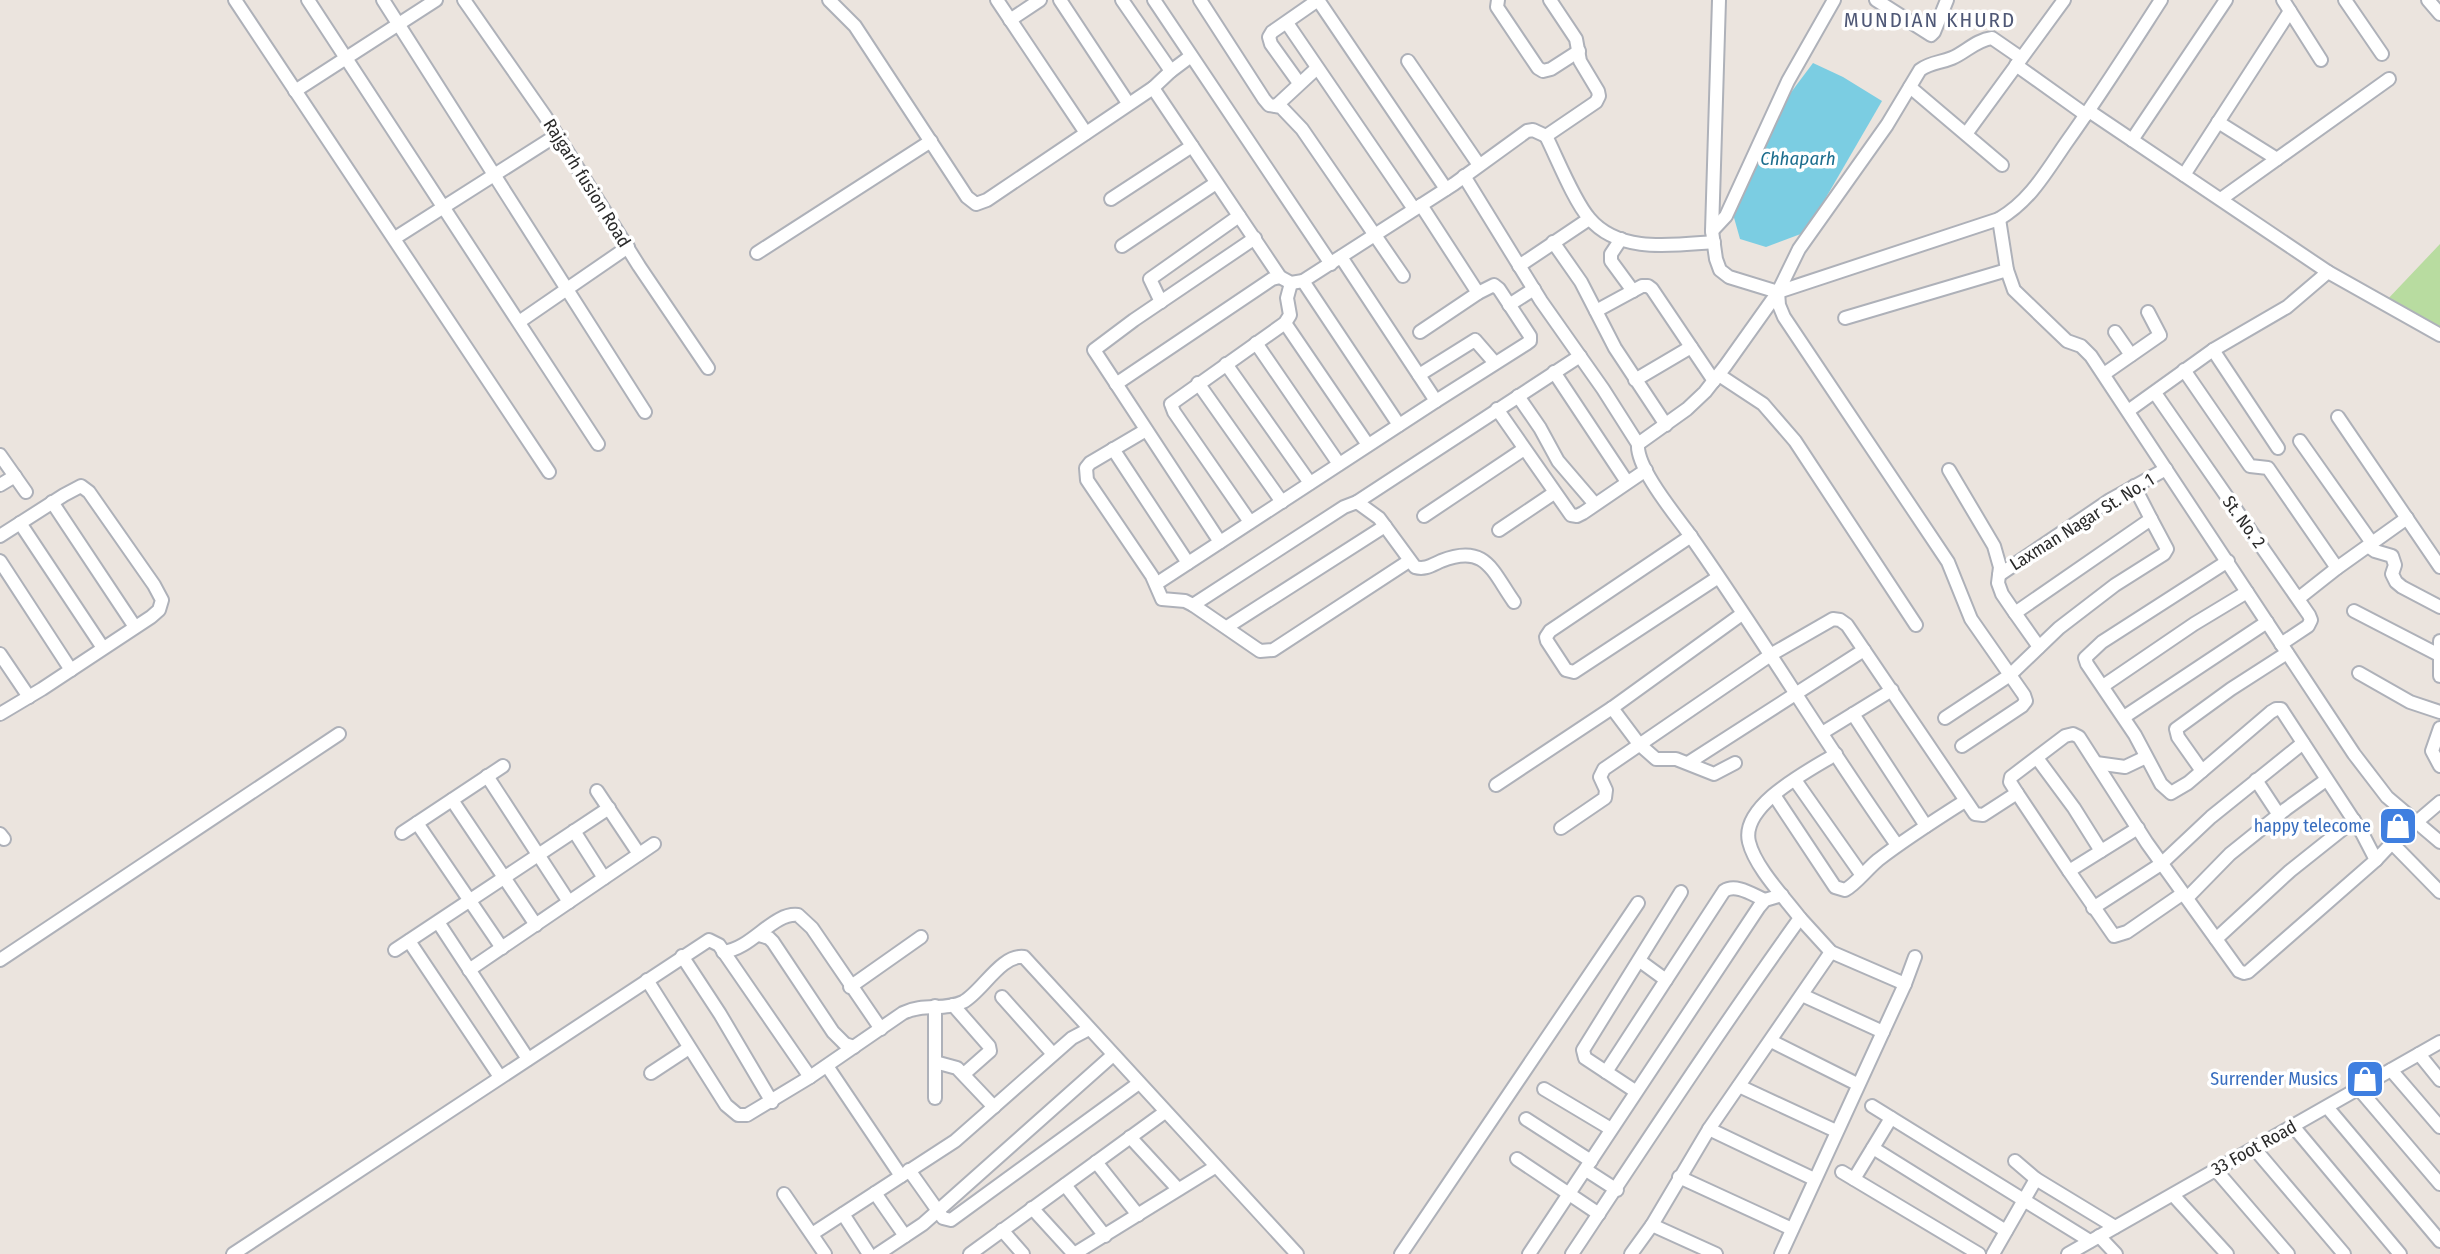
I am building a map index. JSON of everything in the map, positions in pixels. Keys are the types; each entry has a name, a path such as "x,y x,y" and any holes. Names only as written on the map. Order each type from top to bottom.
{"street":[{"path":"235,0 549,472"},
{"path":"308,0 598,444"},
{"path":"383,0 645,412"},
{"path":"295,91 436,0"},
{"name":"Rajgarh fusion Road","path":"464,0 557,135 708,368"},
{"path":"829,0 855,26 967,197 976,204 987,200 1153,88 1191,56"},
{"path":"997,0 1086,133"},
{"path":"1010,20 1040,0"},
{"path":"1060,0 1128,103"},
{"path":"1122,0 1171,71"},
{"path":"1154,0 1436,401"},
{"path":"1200,0 1264,99 1269,105 1287,112 1302,130 1403,276"},
{"path":"1299,83 1271,44 1269,37 1272,32 1318,0 1446,189"},
{"path":"1497,0 1497,8 1538,68 1543,71 1551,69 1579,51"},
{"path":"1546,135 1596,102 1599,96 1583,68 1576,39 1550,0"},
{"path":"1719,0 1713,237 1716,259 1720,270 1729,278 1778,292 1999,219 2017,209 2088,113 2161,0"},
{"path":"1876,0 1931,35 1947,0"},
{"path":"1966,134 2064,0"},
{"path":"2132,139 2226,0"},
{"path":"2345,0 2382,54"},
{"path":"2428,0 2440,14"},
{"path":"1116,384 1272,279 1291,280 1336,260 1446,189 1527,131 1533,130 1546,135 1589,219 1606,233 1628,242 1663,245 1713,237 1726,216 1788,81 1832,1"},
{"path":"2185,175 2286,5 2321,60"},
{"path":"1287,23 1478,293"},
{"path":"1637,444 1687,409 1716,378 1778,292 1805,240 1887,125 1920,70 1928,64 1953,58 1983,39 1992,37 2019,62 2088,113 2132,139 2328,272 2440,335"},
{"path":"1408,61 1479,165"},
{"path":"1276,106 1317,68"},
{"path":"2221,199 2389,79"},
{"path":"1910,87 2002,165"},
{"path":"1153,88 1255,238 1291,280 1399,425"},
{"path":"2218,122 2277,159"},
{"path":"395,238 557,135"},
{"path":"757,253 931,141"},
{"path":"1111,199 1192,146"},
{"path":"1464,176 1534,289 1637,444 1646,470 1717,578 1772,654 1897,845"},
{"path":"1122,246 1216,183"},
{"path":"1161,302 1150,279 1239,216"},
{"path":"1519,265 1589,219"},
{"path":"1999,219 2007,270 2014,290 2067,341 2086,349 2354,754 2387,797 2440,842"},
{"path":"1220,542 1095,353 1095,348 1255,238"},
{"path":"1622,239 1611,254 1611,261 1633,291"},
{"path":"1553,242 1580,282 1635,380 1666,425"},
{"path":"519,322 628,247"},
{"path":"1845,318 2007,270"},
{"path":"2128,411 2213,350 2287,307 2328,272"},
{"path":"1250,522 1172,407 1173,402 1198,383 1285,323 1290,315 1287,298 1291,280"},
{"path":"1156,584 1530,341 1530,336 1494,285 1420,332"},
{"path":"1596,311 1642,286 1652,289 1691,347 1716,378 1763,404 1795,441 1916,625"},
{"path":"1509,305 1534,289"},
{"path":"1778,292 1784,317 1948,562 1971,619 2026,701 1962,746"},
{"path":"2104,374 2160,335 2148,312"},
{"path":"1285,323 1368,445"},
{"path":"2115,331 2131,355"},
{"path":"1419,375 1475,340 1496,363"},
{"path":"1256,343 1339,464"},
{"path":"1635,380 1691,347"},
{"path":"2213,350 2278,448"},
{"path":"1193,605 1344,507 1357,502 1580,356"},
{"path":"1226,364 1310,483"},
{"path":"2184,370 2250,466 2268,468 2337,568"},
{"path":"1554,372 1627,482"},
{"path":"1198,383 1282,502"},
{"name":"St. No. 2","path":"2155,393 2309,615 2310,623 2284,649"},
{"path":"1518,396 1558,461 1594,503"},
{"path":"1497,410 1571,515 1583,513 1646,470"},
{"path":"2338,418 2440,567"},
{"path":"1146,430 1090,463 1085,474 1156,584 1159,596 1164,601 1178,600 1193,605 1260,651 1273,650 1409,561"},
{"path":"2300,441 2370,545 2375,551 2392,556 2395,565 2392,575 2396,583 2440,607"},
{"path":"1112,449 1188,563"},
{"path":"1424,516 1524,449"},
{"path":"0,455 26,492"},
{"name":"Laxman Nagar St. No. 1","path":"1999,575 2061,531 2166,469"},
{"path":"1949,470 1994,545 2000,567 1998,583 2002,594 2039,647"},
{"path":"0,485 15,476"},
{"path":"0,536 81,486 161,595 159,610 0,714"},
{"path":"1945,718 2010,675 2039,647 2115,585 2164,554 2167,549 2165,543 2134,486"},
{"path":"1499,530 1554,493"},
{"path":"52,502 135,627"},
{"path":"1357,502 1373,512 1409,561 1420,568 1451,557 1472,554 1487,563 1514,602"},
{"path":"2299,598 2407,518"},
{"path":"2015,613 2151,519"},
{"path":"20,523 103,648"},
{"path":"1227,627 1385,526"},
{"path":"1691,536 1550,631 1546,637 1547,641 1566,670 1574,672 1717,578"},
{"path":"0,561 71,670"},
{"path":"2228,561 2102,642 2088,653 2085,658 2087,664 2124,717 2161,784 2171,793 2176,793 2255,724 2276,709 2281,709 2354,820 2376,859"},
{"path":"2103,686 2194,624 2248,592"},
{"path":"2354,611 2440,655"},
{"path":"1496,785 1612,708 1742,614"},
{"path":"1561,828 1605,798 1601,773 1772,654 1833,619 1847,625 1965,801 1979,816 2017,793"},
{"path":"2124,717 2267,622"},
{"path":"2440,641 2440,676"},
{"path":"2202,771 2178,737 2176,729 2284,649"},
{"path":"1688,763 1864,650"},
{"path":"0,654 29,697"},
{"path":"2359,673 2410,702 2440,712"},
{"path":"1822,733 1892,690"},
{"path":"1612,708 1639,744 1656,759 1676,759 1714,774 1735,763"},
{"path":"1853,714 1926,826"},
{"path":"2440,728 2432,751 2440,766"},
{"path":"0,960 339,734"},
{"path":"2326,780 2230,854 2185,896 2119,936 2114,936 2108,931 2009,779 2065,736 2073,734 2079,737 2161,863 2185,896 2217,939 2239,971 2244,973 2440,802"},
{"path":"2093,908 2161,863 2303,743"},
{"path":"1836,754 1795,780 1759,808 1749,824 1748,840 1753,853 1782,895 1831,951 1905,984"},
{"path":"2096,763 2125,767 2146,757"},
{"path":"2037,758 2074,808 2101,852"},
{"path":"402,833 503,766"},
{"path":"487,776 569,902"},
{"path":"1795,780 1861,874"},
{"path":"2256,780 2278,815"},
{"path":"597,791 639,854"},
{"path":"1774,795 1835,887 1845,890 1897,845 1965,801"},
{"path":"452,800 536,925"},
{"path":"395,950 609,808"},
{"path":"2217,939 2290,871 2354,820"},
{"path":"417,823 502,948"},
{"path":"2069,871 2137,828"},
{"path":"574,831 604,878"},
{"path":"2392,843 2440,892"},
{"path":"470,970 654,844"},
{"path":"1606,1072 1724,891 1735,887 1765,900"},
{"path":"1635,1091 1585,1058 1583,1050 1681,892"},
{"path":"1529,1254 1570,1195 1635,1091 1765,900 1782,895"},
{"path":"1401,1254 1638,903"},
{"path":"723,952 739,949 784,917 797,915 811,928 881,1029"},
{"path":"1572,1254 1617,1190 1699,1062 1800,918"},
{"path":"438,922 528,1059"},
{"path":"759,935 773,942 833,1032 845,1044 854,1047"},
{"path":"850,986 921,936"},
{"path":"233,1254 709,940 714,941 723,952 810,1077"},
{"path":"410,941 500,1077"},
{"path":"1631,1254 1709,1129 1831,951"},
{"path":"682,957 720,1014 772,1102"},
{"path":"646,980 732,1111 738,1115 747,1115 772,1102 914,1007 953,1005 968,998 1012,958 1024,957 1037,968 1089,1029 1297,1254"},
{"path":"1780,1254 1915,957"},
{"path":"1640,961 1666,980"},
{"path":"1802,995 1882,1032"},
{"path":"1002,997 1053,1054"},
{"path":"953,1005 989,1046 990,1051 964,1074"},
{"path":"935,1006 935,1098"},
{"path":"811,1234 955,1141 1078,1033 1089,1029"},
{"path":"1771,1041 1857,1084"},
{"name":"33 Foot Road","path":"2068,1254 2440,1042"},
{"path":"652,1073 690,1048"},
{"path":"2419,1054 2440,1080"},
{"path":"878,1254 938,1211 1113,1055"},
{"path":"935,1062 949,1064 964,1074 994,1107"},
{"path":"827,1066 905,1173 947,1220 956,1218 1139,1083"},
{"path":"2391,1070 2440,1127"},
{"path":"1739,1086 1836,1130"},
{"path":"1545,1089 1611,1129"},
{"path":"2359,1089 2440,1184"},
{"path":"1872,1106 2116,1254"},
{"path":"2327,1107 2440,1241"},
{"path":"972,1253 1165,1112"},
{"path":"1891,1118 1873,1149 1848,1176 1979,1254"},
{"path":"1526,1119 1617,1190"},
{"path":"2293,1126 2400,1254"},
{"path":"1709,1129 1814,1179"},
{"path":"1130,1137 1178,1189"},
{"path":"2254,1148 2344,1254"},
{"path":"1873,1149 2006,1231"},
{"path":"1517,1159 1599,1214"},
{"path":"2015,1161 2036,1179 2115,1227"},
{"path":"1096,1162 1138,1215"},
{"path":"1032,1209 1074,1254 1215,1167"},
{"path":"2215,1169 2288,1254"},
{"path":"1679,1177 1792,1229"},
{"path":"1993,1254 2036,1179"},
{"path":"1065,1185 1105,1236"},
{"path":"875,1193 905,1236"},
{"path":"785,1194 825,1254"},
{"path":"2173,1195 2227,1254"},
{"path":"843,1214 869,1254"},
{"path":"1651,1224 1716,1254"},
{"path":"1002,1230 1023,1254"}],"green space":[{"path":"2440,244 2440,343 2385,302"}],"water":[{"name":"Chhaparh","path":"1813,63 1843,77 1882,101 1806,232 1766,247 1740,239 1731,207 1756,139"}],"place":[{"name":"happy telecome","path":"2398,826"},
{"name":"Surrender Musics","path":"2365,1079"}],"district":[{"name":"MUNDIAN KHURD","path":"1930,20"}]}
